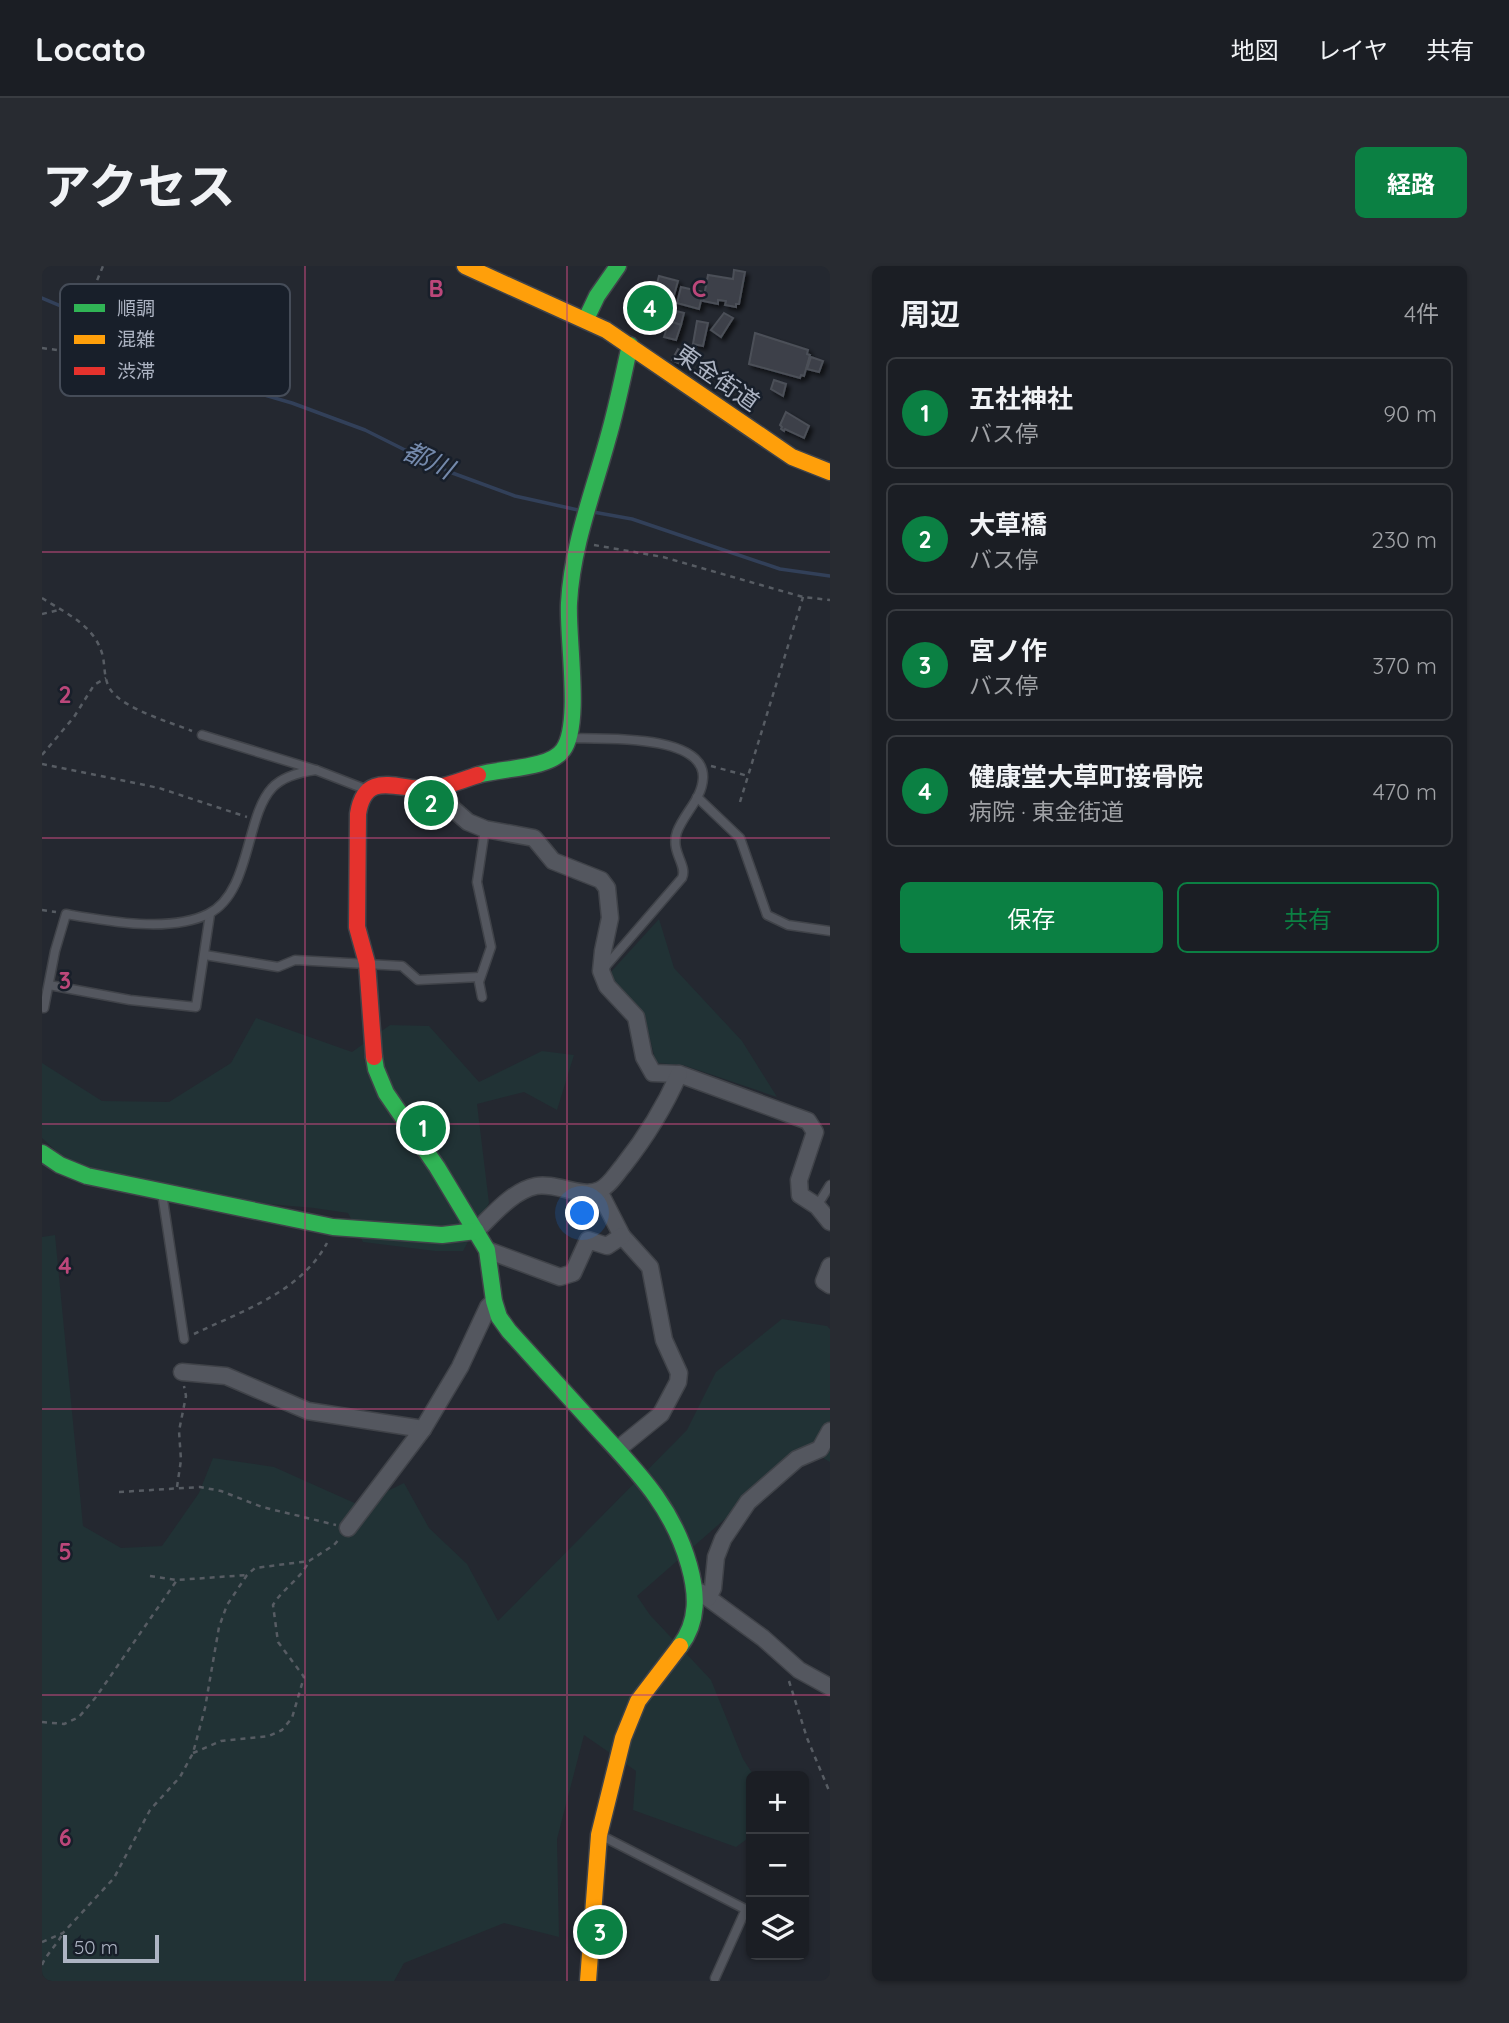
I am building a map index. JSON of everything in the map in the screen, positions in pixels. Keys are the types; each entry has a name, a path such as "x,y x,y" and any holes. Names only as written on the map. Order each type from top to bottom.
{"main road":[{"name":"東金街道","path":"465,266 586,319 630,345 792,457 830,472"},
{"path":"586,319 597,296 618,266"},
{"path":"588,1981 599,1835 623,1738 638,1702 684,1640 702,1594 670,1515 650,1486 499,1317 487,1250 380,1081 371,1040 367,963 357,927 358,814 362,798 368,790 385,785 425,789 443,786 495,770 547,761 563,751 569,738 572,713 569,603 577,542 630,345"},
{"path":"42,1153 60,1165 87,1177 333,1227 442,1235 476,1231"}],"street":[{"path":"443,786 452,808 459,816 485,829 534,838 553,861 601,880 607,888 610,918 601,971 607,986 636,1017 645,1057 653,1073 679,1074 808,1121 816,1132 799,1180 800,1195 817,1206 830,1222"},
{"path":"476,1231 526,1189 539,1185 599,1191 610,1182 648,1133 679,1074"},
{"path":"599,1191 622,1236 650,1267 664,1339 679,1373 678,1382 661,1414 618,1449"},
{"path":"487,1250 560,1277 573,1273 589,1240 607,1246 622,1236"},
{"path":"830,1266 824,1281 830,1284"},
{"path":"348,1528 423,1429 460,1367 488,1307 494,1300"},
{"path":"182,1371 226,1376 308,1410 423,1429"},
{"path":"830,1431 820,1449 797,1459 748,1502 723,1539 716,1558 713,1588 702,1594 762,1638 799,1670 830,1687"}],"lane":[{"path":"202,735 316,770 368,790"},
{"path":"569,738 661,742 700,762 703,782 677,831 675,852 683,867 682,878 601,971"},
{"path":"44,1008 66,914 105,920 163,923 210,914 231,893 247,855 258,817 272,788 291,776 316,770"},
{"path":"697,797 740,838 767,915 788,925 830,931"},
{"path":"482,997 479,989 480,977 491,947 477,882 485,829"},
{"path":"49,985 130,1000 196,1007 210,914"},
{"path":"205,955 278,967 295,960 402,966 418,980 480,977"},
{"path":"817,1206 830,1185"},
{"path":"162,1193 184,1339"},
{"path":"599,1835 746,1909"},
{"path":"715,1978 746,1914"}],"path":[{"path":"95,284 103,266"},
{"path":"42,348 60,349"},
{"path":"577,542 663,557 803,597 830,600"},
{"path":"740,802 803,597"},
{"path":"42,598 88,629 98,643 110,688 123,701 202,735"},
{"path":"42,614 60,610"},
{"path":"42,755 74,717 94,685 106,678"},
{"path":"700,762 748,776"},
{"path":"42,764 135,782 244,817 258,817"},
{"path":"42,910 66,914"},
{"path":"184,1339 281,1292 319,1258 333,1227"},
{"path":"177,1487 181,1460 179,1431 186,1396 182,1371"},
{"path":"42,1965 46,1955 56,1946 63,1933 114,1878 150,1810 180,1777 194,1754 219,1627 227,1605 247,1575 255,1568 309,1561 334,1545 348,1528 262,1507 220,1491 200,1487 119,1492"},
{"path":"194,1754 221,1741 269,1736 282,1730 292,1718 304,1677 278,1642 273,1605 280,1593 304,1572 309,1561"},
{"path":"150,1576 177,1580 247,1575"},
{"path":"42,1722 64,1724 79,1717 96,1697 177,1580"},
{"path":"786,1659 785,1670 807,1738 830,1793"},
{"path":"42,1942 63,1933"}],"shaded area":[{"path":"659,919 674,968 742,1041 777,1097 683,1065 656,1063 645,1019 609,974"},
{"path":"256,1018 352,1052 390,1025 429,1026 479,1082 542,1051 574,1055 557,1110 524,1092 477,1104 489,1203 463,1251 435,1251 363,1242 348,1213 222,1200 69,1163 42,1138 42,1063 102,1101 169,1102 231,1063"},
{"path":"55,1235 83,1526 121,1548 162,1546 199,1493 213,1458 274,1467 359,1505 404,1483 429,1528 467,1564 498,1621 687,1430 716,1372 782,1319 827,1326 830,1329 830,1462 823,1458 790,1462 637,1596 650,1615 711,1680 743,1759 751,1771 746,1771 746,1840 736,1847 633,1810 636,1771 584,1735 557,1839 559,1937 504,1923 404,1963 394,1981 42,1981 42,1237"}],"building":[{"path":"734,270 745,272 739,304 736,304 736,307 725,305 726,301 718,300 718,304 703,301 708,275 733,279"},
{"path":"659,276 678,281 668,317 644,314 646,308 650,309"},
{"path":"681,287 703,292 699,309 677,303"},
{"path":"672,310 684,313 681,325 669,321"},
{"path":"724,313 733,318 721,337 711,330"},
{"path":"669,321 681,325 676,340 664,337"},
{"path":"697,321 708,323 703,346 693,344"},
{"path":"755,333 808,350 807,354 810,355 804,376 801,375 800,378 749,364"},
{"path":"678,349 687,354 682,365 672,360"},
{"path":"811,357 823,361 819,372 807,369"},
{"path":"774,380 786,384 783,396 771,389"},
{"path":"786,412 809,426 804,438 781,429"}],"waterway":[{"name":"都川","path":"42,298 60,306"},
{"name":"都川","path":"268,396 365,430 447,471 515,496 578,510"},
{"name":"都川","path":"593,512 632,519 780,569 830,576"}],"traffic: fast":[{"path":"586,319 597,296 618,266"},
{"path":"478,775 547,761 563,750 569,738 573,701 569,603 574,561 630,345"},
{"path":"374,1057 386,1093 437,1167 487,1250 494,1301 499,1317 648,1485 672,1522 689,1565 695,1596 691,1627 680,1646"},
{"path":"42,1153 60,1165 87,1176 333,1227 442,1235 476,1231"}],"traffic: slow":[{"path":"465,266 606,330 792,457 830,472"},
{"path":"588,1981 599,1835 623,1738 638,1701 680,1646"}],"traffic: jam":[{"path":"374,1057 367,963 357,927 358,814 362,800 368,791 376,786 430,789 478,775"}],"place":[{"name":"健康堂大草町接骨院","path":"650,308"},
{"name":"大草橋","path":"431,803"},
{"name":"五社神社","path":"423,1128"},
{"name":"宮ノ作","path":"600,1932"}]}
